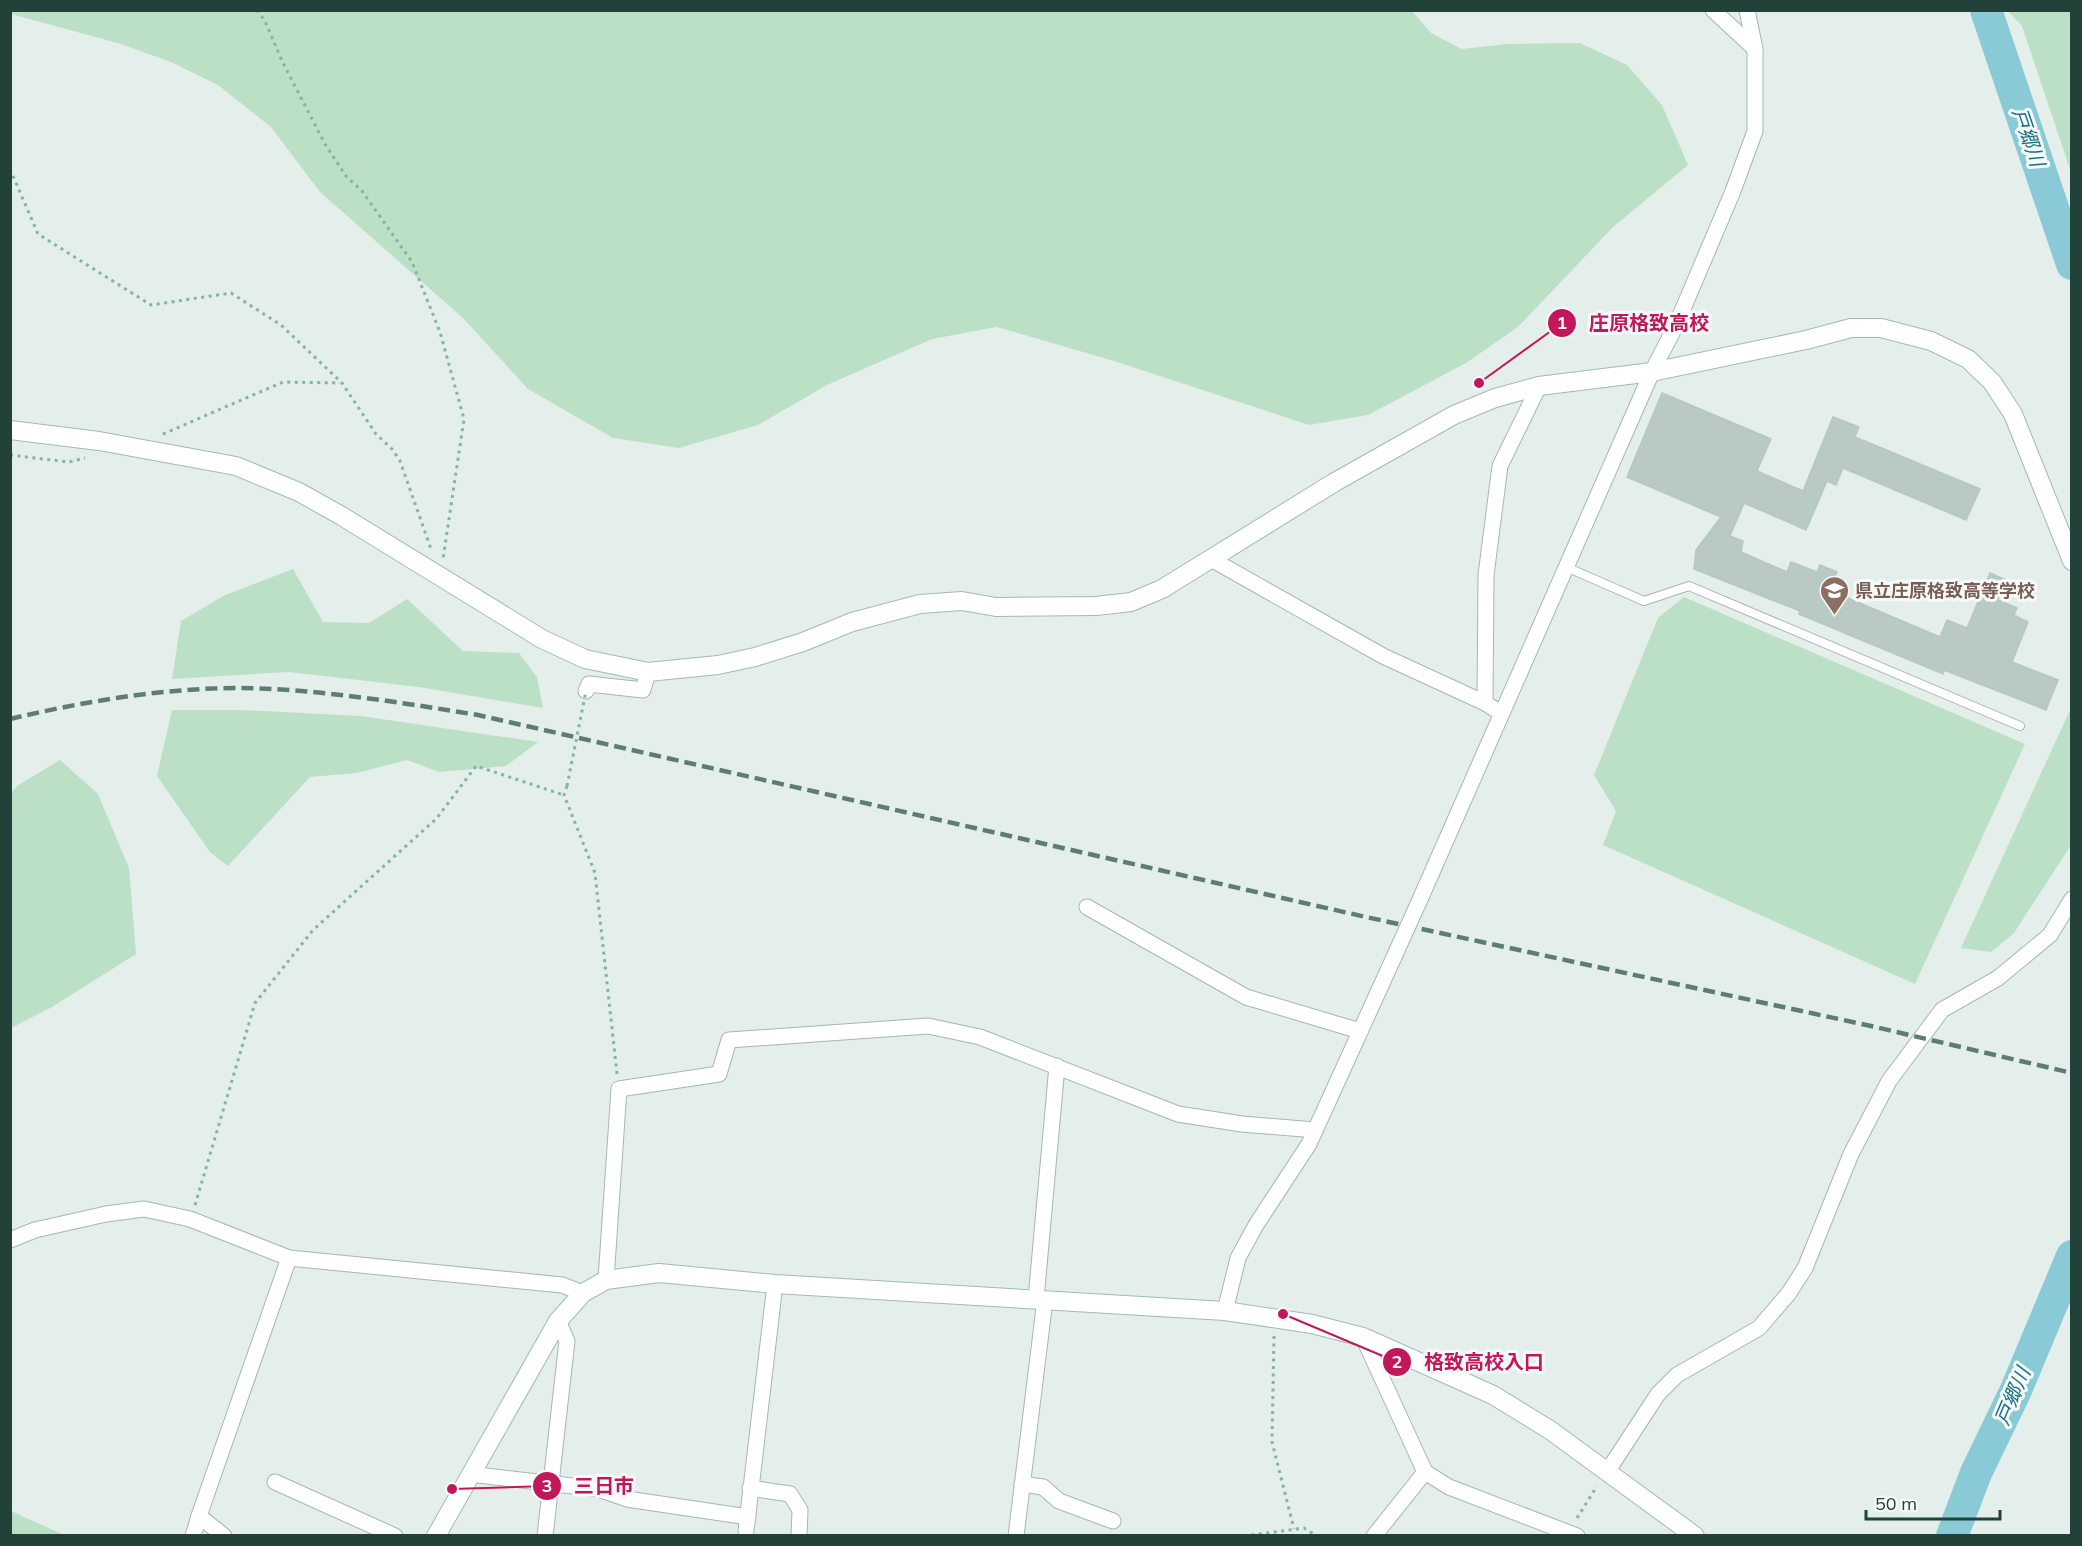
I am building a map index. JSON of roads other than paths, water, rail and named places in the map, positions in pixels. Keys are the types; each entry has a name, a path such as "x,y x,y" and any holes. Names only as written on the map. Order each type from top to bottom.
{"street":[{"path":"1713,10 1755,49"},
{"path":"1225,1311 1238,1258 1315,1130 1422,895 1652,372 1677,323 1733,191 1755,131 1755,49 1747,10"},
{"path":"10,430 99,441 236,466 299,492 542,639 585,659 648,672 718,665 755,657 803,642 852,622 920,604 962,601 996,607 1096,606 1131,602 1162,589 1335,482 1455,415 1495,398 1539,386 1652,372 1806,340 1851,328 1881,328 1931,341 1968,359 1992,382 2013,414 2072,561"},
{"path":"1485,703 1486,575 1500,465 1539,386"},
{"path":"1212,559 1383,656 1502,713"},
{"path":"586,691 589,684 643,690 648,672"},
{"path":"1606,1472 1658,1394 1677,1375 1759,1328 1789,1293 1805,1268 1851,1154 1889,1081 1942,1010 1998,978 2050,935 2072,899"},
{"path":"1086,907 1246,997 1360,1031"},
{"path":"606,1280 619,1089 719,1074 729,1040 928,1026 980,1037 1178,1114 1242,1124 1315,1130"},
{"path":"1016,1536 1040,1299 1057,1066"},
{"path":"10,1240 35,1230 106,1214 144,1209 190,1219 289,1258 562,1286 583,1293"},
{"path":"193,1536 289,1258"},
{"path":"436,1536 558,1321 583,1293 606,1280 659,1273 775,1284 1225,1311 1312,1324 1363,1337 1493,1395 1550,1430 1695,1536"},
{"path":"470,1474 598,1489 627,1499 747,1524 775,1284"},
{"path":"545,1536 567,1341 558,1321"},
{"path":"1363,1337 1425,1472 1449,1487 1572,1534"},
{"path":"1374,1536 1425,1472"},
{"path":"275,1482 395,1536"},
{"path":"1022,1484 1043,1487 1059,1501 1113,1521"},
{"path":"750,1488 790,1494 801,1510 799,1536"},
{"path":"199,1516 224,1536"}],"lane":[{"path":"1566,567 1644,601 1689,586 2020,726"}],"waterway":[{"name":"戸郷川","path":"1986,10 2072,264"},
{"name":"戸郷川","path":"1952,1536 1976,1473 2016,1390 2072,1256"}],"railway":[{"path":"10,719 107,699 174,691 240,688 350,696 478,715 1366,917 1871,1026 2072,1073"}],"place":[{"name":"庄原格致高校","path":"1479,383"},
{"name":"県立庄原格致高等学校","path":"1834,616"},
{"name":"格致高校入口","path":"1283,1314"},
{"name":"三日市","path":"452,1489"}]}
